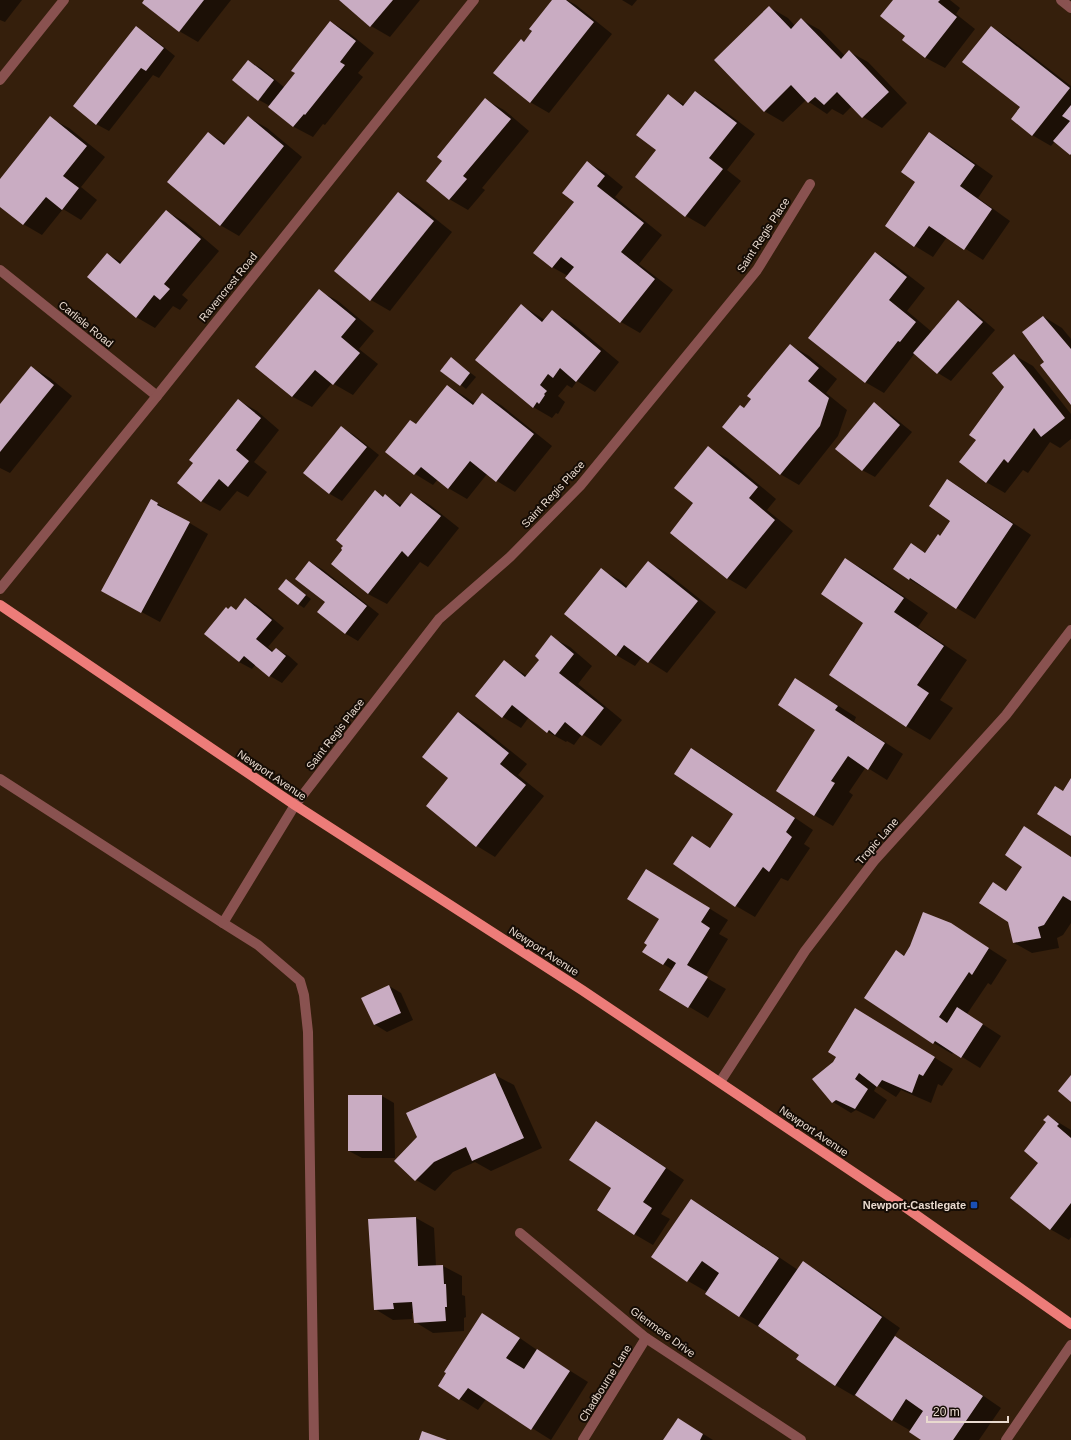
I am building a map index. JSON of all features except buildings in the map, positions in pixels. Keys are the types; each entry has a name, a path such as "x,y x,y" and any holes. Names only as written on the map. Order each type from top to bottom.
{"main road":[{"name":"Newport Avenue","path":"0,605 295,805 582,990 720,1082 905,1207 1071,1324"}],"street":[{"path":"0,80 64,0"},
{"name":"Ravencrest Road","path":"0,589 157,396 474,0"},
{"path":"1061,0 1071,8"},
{"name":"Saint Regis Place","path":"223,923 295,805 439,619 510,557 580,486 757,270 810,184"},
{"name":"Carlisle Road","path":"0,270 157,396"},
{"name":"Tropic Lane","path":"720,1082 805,951 870,867 1006,715 1071,630"},
{"path":"0,779 258,945 300,981 304,995 308,1040 314,1440"},
{"name":"Glenmere Drive","path":"520,1233 646,1338 801,1440"},
{"name":"Chadbourne Lane","path":"583,1440 646,1338"},
{"path":"1006,1440 1071,1345"}],"place":[{"name":"Newport-Castlegate","path":"974,1205"}]}
